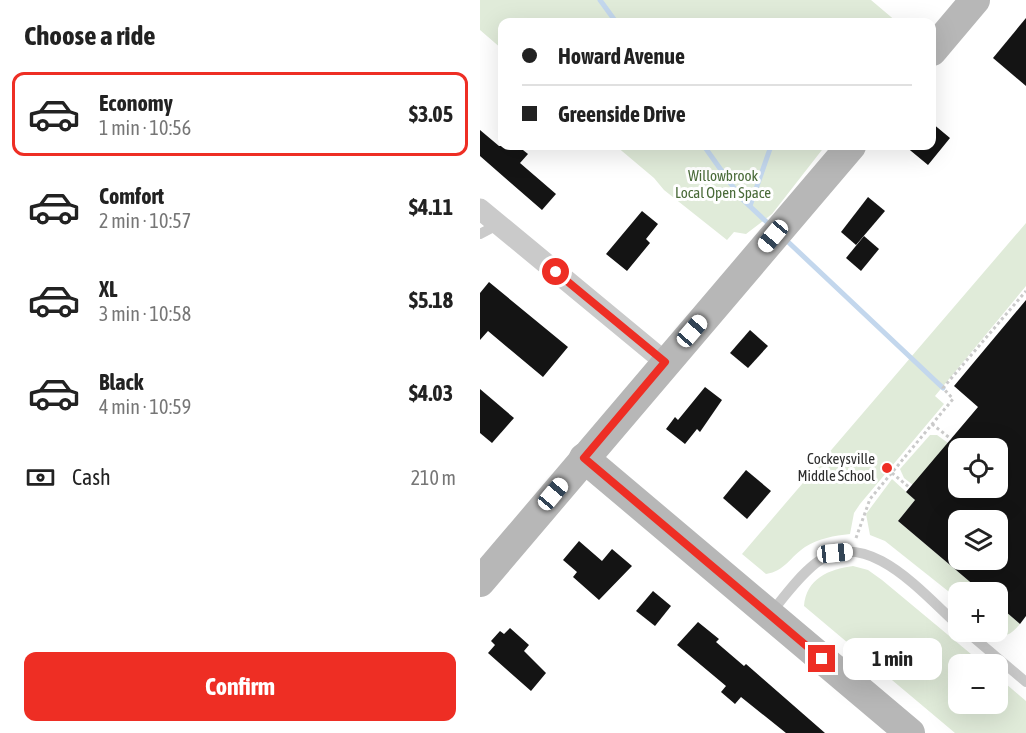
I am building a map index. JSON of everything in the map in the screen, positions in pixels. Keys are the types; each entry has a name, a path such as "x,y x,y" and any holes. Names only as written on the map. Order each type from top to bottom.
{"street":[{"path":"936,46 975,0"},
{"path":"480,582 848,150"},
{"path":"480,209 665,362"},
{"path":"584,458 910,733"}],"lane":[{"path":"480,234 499,224"},
{"path":"770,615 817,562 835,553 854,551 870,554 889,566 948,616"},
{"path":"979,642 1026,682"}],"path":[{"path":"856,538 870,499 953,399 943,388 1026,291"},
{"path":"932,424 950,438"},
{"path":"892,473 910,488"}],"green space":[{"path":"480,0 871,0 892,18 498,18 498,46 480,30"},
{"name":"Willowbrook Local Open Space","path":"621,150 822,150 772,214 746,234 734,232 727,240 664,190 654,178"},
{"path":"1026,223 1026,286 935,396 944,404 860,504 854,513 850,534 816,541 800,551 783,567 766,574 742,554"},
{"path":"930,435 937,435 948,443 913,485 904,478 900,469"},
{"path":"892,479 915,500 898,521 948,563 948,570 956,570 970,582 948,582 948,591 885,541 870,535 866,514"},
{"path":"853,566 868,570 948,635 948,642 957,642 971,654 948,654 948,714 1008,714 1008,686 1026,701 1026,733 955,733 804,606 809,589 814,582 836,570"},
{"path":"1008,614 1020,624 1008,634"}],"building":[{"path":"1026,18 1026,86 993,58"},
{"path":"936,126 950,138 928,165 910,150 936,150"},
{"path":"480,130 498,145 498,150 523,150 528,154 520,163 556,194 542,210 480,156"},
{"path":"868,197 885,211 856,245 841,232"},
{"path":"642,211 658,224 646,239 650,243 627,271 606,254"},
{"path":"864,236 879,249 861,271 846,258"},
{"path":"489,282 568,347 543,377 488,331 480,340 480,293"},
{"name":"Cockeysville Middle School","path":"1026,300 1026,616 1020,624 1008,614 1008,582 970,582 956,570 1008,570 1008,510 948,510 948,563 898,521 915,500 906,492 948,442 948,498 1008,498 1008,438 952,438 978,407 954,386"},
{"path":"750,330 768,346 748,368 730,353"},
{"path":"705,387 722,400 700,432 697,429 685,444 666,429 675,417 678,420"},
{"path":"480,389 514,418 492,443 480,433"},
{"path":"746,470 771,491 747,519 723,498"},
{"path":"579,541 602,561 612,549 632,566 599,600 573,577 577,572 563,560"},
{"path":"653,591 671,606 655,626 636,611"},
{"path":"698,622 719,639 716,642 744,666 746,664 825,733 786,733 741,697 735,704 721,692 726,686 677,645"},
{"path":"510,628 529,645 524,651 546,673 531,691 488,653 495,645 491,641 500,631 504,634"}],"waterway":[{"path":"600,0 613,18"},
{"path":"707,150 741,198 772,227"},
{"path":"750,206 770,150"},
{"path":"785,239 943,388"}],"place":[{"name":"Cockeysville Middle School","path":"887,468"}],"route":[{"path":"556,272 665,362 584,458 822,659"}]}
